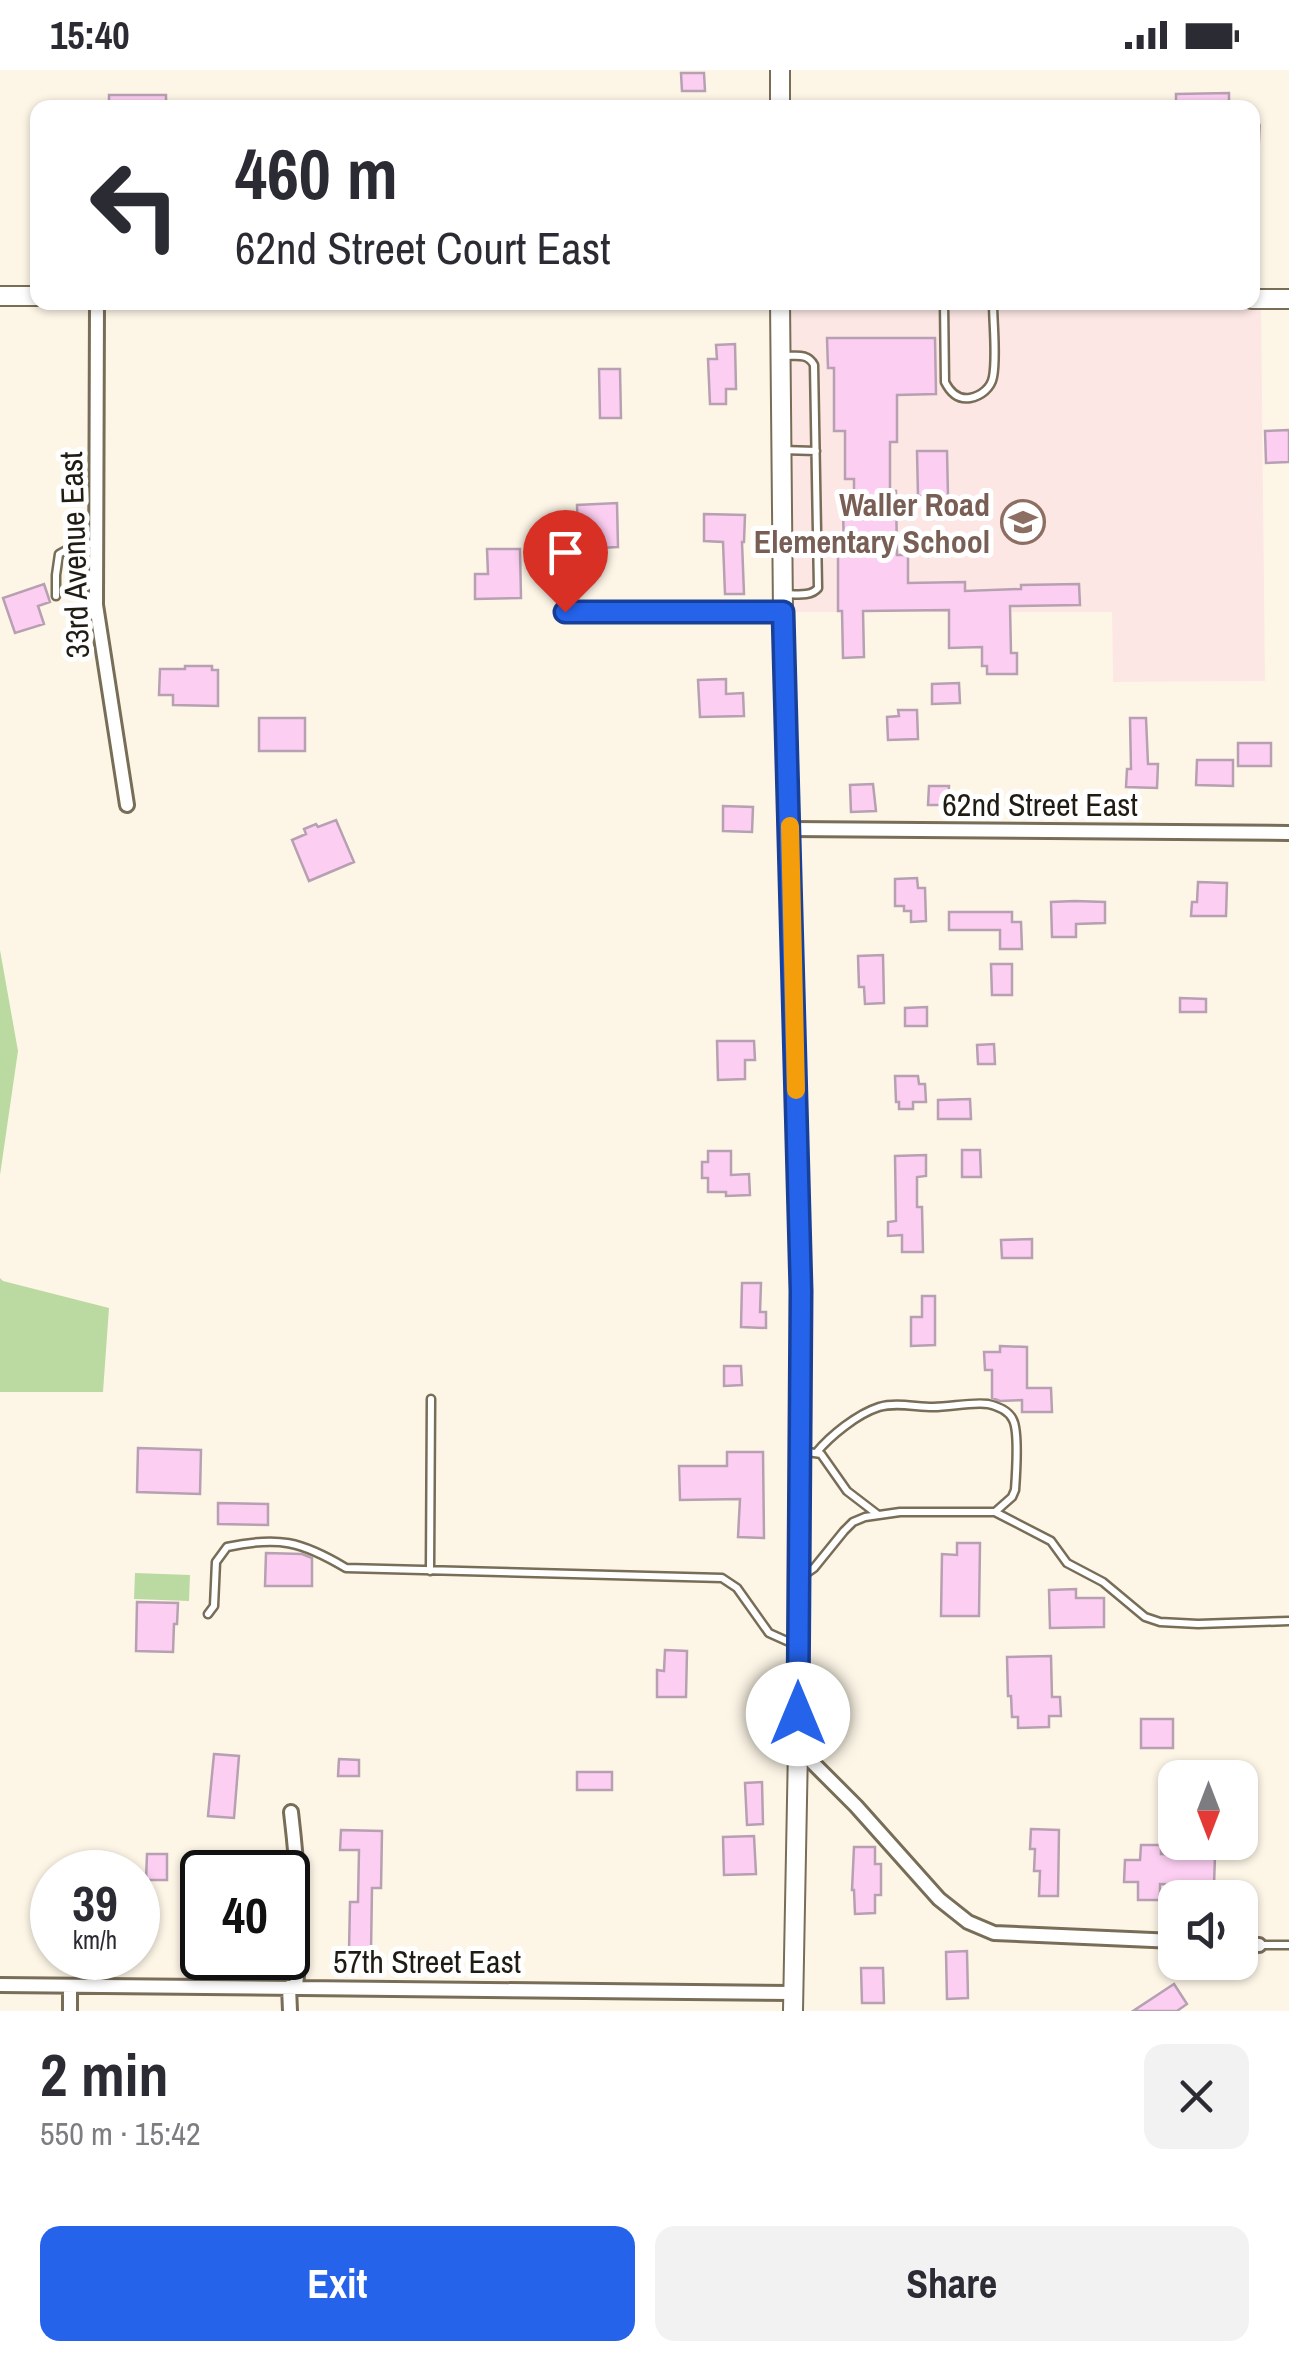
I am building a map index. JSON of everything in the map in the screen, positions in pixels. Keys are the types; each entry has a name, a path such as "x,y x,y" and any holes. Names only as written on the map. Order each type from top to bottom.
{"street":[{"path":"780,70 780,100"},
{"path":"0,296 30,296"},
{"path":"1260,299 1289,299"},
{"name":"33rd Avenue East","path":"98,310 96,593 127,804"},
{"path":"780,310 783,603 808,1452 799,1578 793,2002"},
{"path":"565,612 783,603"},
{"name":"62nd Street East","path":"790,830 1289,833"},
{"path":"798,1748 939,1899 968,1922 994,1933 1158,1940"},
{"path":"290,2011 300,1948 298,1872 291,1812"},
{"name":"57th Street East","path":"0,1985 293,1988 793,2002"},
{"path":"70,1986 70,2011"}],"lane":[{"path":"944,310 945,382 958,398 971,398 986,391 993,380 992,310"},
{"path":"780,356 806,356 814,365 818,588 783,603"},
{"path":"782,450 816,450"},
{"path":"56,596 59,554 96,542"},
{"path":"430,1571 431,1399"},
{"path":"808,1452 876,1408 985,1404 1001,1408 1013,1421 1016,1484 1012,1496 995,1512"},
{"path":"808,1452 821,1454 847,1491 878,1514"},
{"path":"799,1578 814,1568 853,1522 900,1512 995,1512 1051,1541 1067,1563 1103,1582 1144,1617 1198,1624 1289,1621"},
{"path":"208,1614 214,1606 216,1562 227,1547 250,1542 288,1542 316,1550 346,1568 722,1578 737,1588 769,1634 799,1646"},
{"path":"1259,1945 1289,1945"}],"shaded area":[{"name":"Waller Road Elementary School","path":"1260,299 1265,681 1113,682 1112,612 783,612 780,310 1260,310"}],"green space":[{"path":"0,950 18,1051 0,1175"},
{"path":"0,1278 109,1308 103,1392 0,1392"},
{"path":"135,1573 190,1575 189,1601 134,1599"}],"building":[{"path":"681,73 704,73 705,91 682,91"},
{"path":"1229,93 1229,100 1176,100 1176,94"},
{"path":"109,95 166,95 166,100 109,100"},
{"path":"827,338 935,338 936,394 897,395 897,442 890,442 890,491 896,491 897,555 908,555 908,583 965,582 965,591 1079,584 1080,605 1010,606 1011,653 1017,653 1017,674 987,674 987,666 982,666 982,647 949,648 949,610 863,611 864,657 843,658 838,549 844,549 843,510 854,510 854,479 845,479 845,431 834,431 834,368 828,368"},
{"path":"735,344 736,389 726,389 726,404 710,404 708,359 717,359 716,345"},
{"path":"599,369 620,369 621,418 600,418"},
{"path":"1289,430 1289,462 1266,463 1265,431"},
{"path":"917,451 947,451 948,496 918,496"},
{"path":"617,503 618,547 599,548 599,538 578,539 577,505"},
{"path":"704,514 745,515 744,594 725,594 723,542 704,541"},
{"path":"487,549 520,549 521,598 475,599 475,574 488,574"},
{"path":"44,584 50,602 38,606 44,624 15,633 3,598"},
{"path":"212,666 212,670 218,670 218,706 173,705 173,695 159,695 160,669"},
{"path":"726,679 726,694 743,693 744,716 700,717 698,680"},
{"path":"959,683 960,703 932,704 932,684"},
{"path":"898,710 917,710 918,739 888,740 887,717 899,716"},
{"path":"259,718 305,718 305,751 259,751"},
{"path":"1130,718 1146,718 1148,764 1158,764 1157,788 1126,787 1127,769 1131,769"},
{"path":"1238,743 1271,743 1271,766 1238,766"},
{"path":"1197,760 1233,760 1233,786 1196,785"},
{"path":"873,784 876,811 851,812 850,785"},
{"path":"929,786 949,786 948,805 928,805"},
{"path":"723,806 753,807 752,832 723,831"},
{"path":"336,820 354,862 309,881 292,840 306,834 304,829"},
{"path":"917,878 918,888 925,888 926,921 911,922 911,911 895,906 895,879"},
{"path":"1198,882 1227,883 1226,916 1191,916 1192,902 1197,902"},
{"path":"1051,902 1105,902 1105,923 1076,924 1076,937 1052,937"},
{"path":"949,912 1012,912 1012,922 1021,922 1022,949 1000,949 1000,930 949,930"},
{"path":"883,955 884,1003 865,1004 864,987 859,987 858,956"},
{"path":"991,964 1012,964 1012,995 992,995"},
{"path":"1180,998 1206,999 1206,1012 1180,1012"},
{"path":"927,1007 927,1026 905,1026 905,1008"},
{"path":"717,1041 754,1041 755,1060 745,1060 745,1079 718,1080"},
{"path":"994,1044 995,1064 978,1064 977,1045"},
{"path":"895,1076 918,1076 919,1084 925,1084 926,1102 913,1102 913,1109 899,1109"},
{"path":"970,1099 971,1119 938,1119 938,1100"},
{"path":"962,1150 980,1150 981,1177 962,1177"},
{"path":"708,1151 731,1151 731,1175 749,1174 750,1195 708,1192 708,1178 702,1178 702,1162 708,1162"},
{"path":"926,1155 926,1176 917,1177 923,1252 902,1252 902,1235 888,1236 888,1222 896,1221 895,1156"},
{"path":"1032,1239 1032,1258 1002,1258 1001,1240"},
{"path":"742,1283 761,1283 760,1312 766,1312 766,1328 741,1327"},
{"path":"922,1296 935,1296 935,1345 911,1346 911,1317 922,1317"},
{"path":"1000,1346 1027,1347 1027,1388 1051,1388 1052,1412 1022,1412 1022,1400 992,1398 992,1370 985,1370 984,1352 1000,1352"},
{"path":"724,1366 741,1366 742,1385 724,1386"},
{"path":"138,1448 201,1450 200,1494 137,1492"},
{"path":"727,1452 763,1452 764,1538 738,1537 740,1499 680,1500 679,1466 727,1466"},
{"path":"218,1503 268,1504 268,1525 218,1524"},
{"path":"957,1543 980,1543 979,1616 941,1616 942,1554 957,1555"},
{"path":"266,1553 312,1558 312,1586 265,1586"},
{"path":"1076,1589 1076,1598 1104,1598 1104,1627 1050,1628 1049,1590"},
{"path":"137,1602 178,1603 173,1652 136,1651"},
{"path":"665,1650 687,1651 686,1697 657,1697 657,1670 664,1671"},
{"path":"1051,1656 1052,1697 1060,1697 1061,1716 1049,1716 1049,1727 1018,1728 1018,1717 1012,1717 1008,1696 1007,1657"},
{"path":"1141,1719 1173,1719 1173,1748 1141,1748"},
{"path":"214,1754 239,1756 234,1818 208,1816"},
{"path":"339,1759 359,1760 359,1776 338,1776"},
{"path":"577,1772 612,1772 612,1790 577,1790"},
{"path":"762,1782 763,1824 747,1825 745,1783"},
{"path":"1031,1829 1059,1830 1058,1896 1039,1896 1040,1871 1034,1871"},
{"path":"341,1830 382,1831 381,1888 372,1888 371,1952 349,1951 350,1902 358,1902 359,1850 340,1850"},
{"path":"754,1836 756,1874 724,1875 723,1837"},
{"path":"1141,1845 1158,1845 1158,1860 1215,1860 1214,1880 1158,1880 1158,1900 1138,1900 1138,1882 1124,1882 1125,1860 1140,1860"},
{"path":"854,1847 875,1847 875,1864 881,1864 881,1895 875,1895 875,1913 855,1914"},
{"path":"160,1854 167,1854 167,1880 160,1880"},
{"path":"967,1951 968,1998 947,1999 946,1952"},
{"path":"861,1968 883,1968 884,2003 862,2003"},
{"path":"1174,1984 1187,2004 1177,2011 1133,2011"}],"slow traffic":[{"path":"790,826 796,1090"}],"place":[{"name":"Waller Road Elementary School","path":"1023,522"}],"route":[{"path":"565,612 783,612 801,1291 798,1714"}]}
